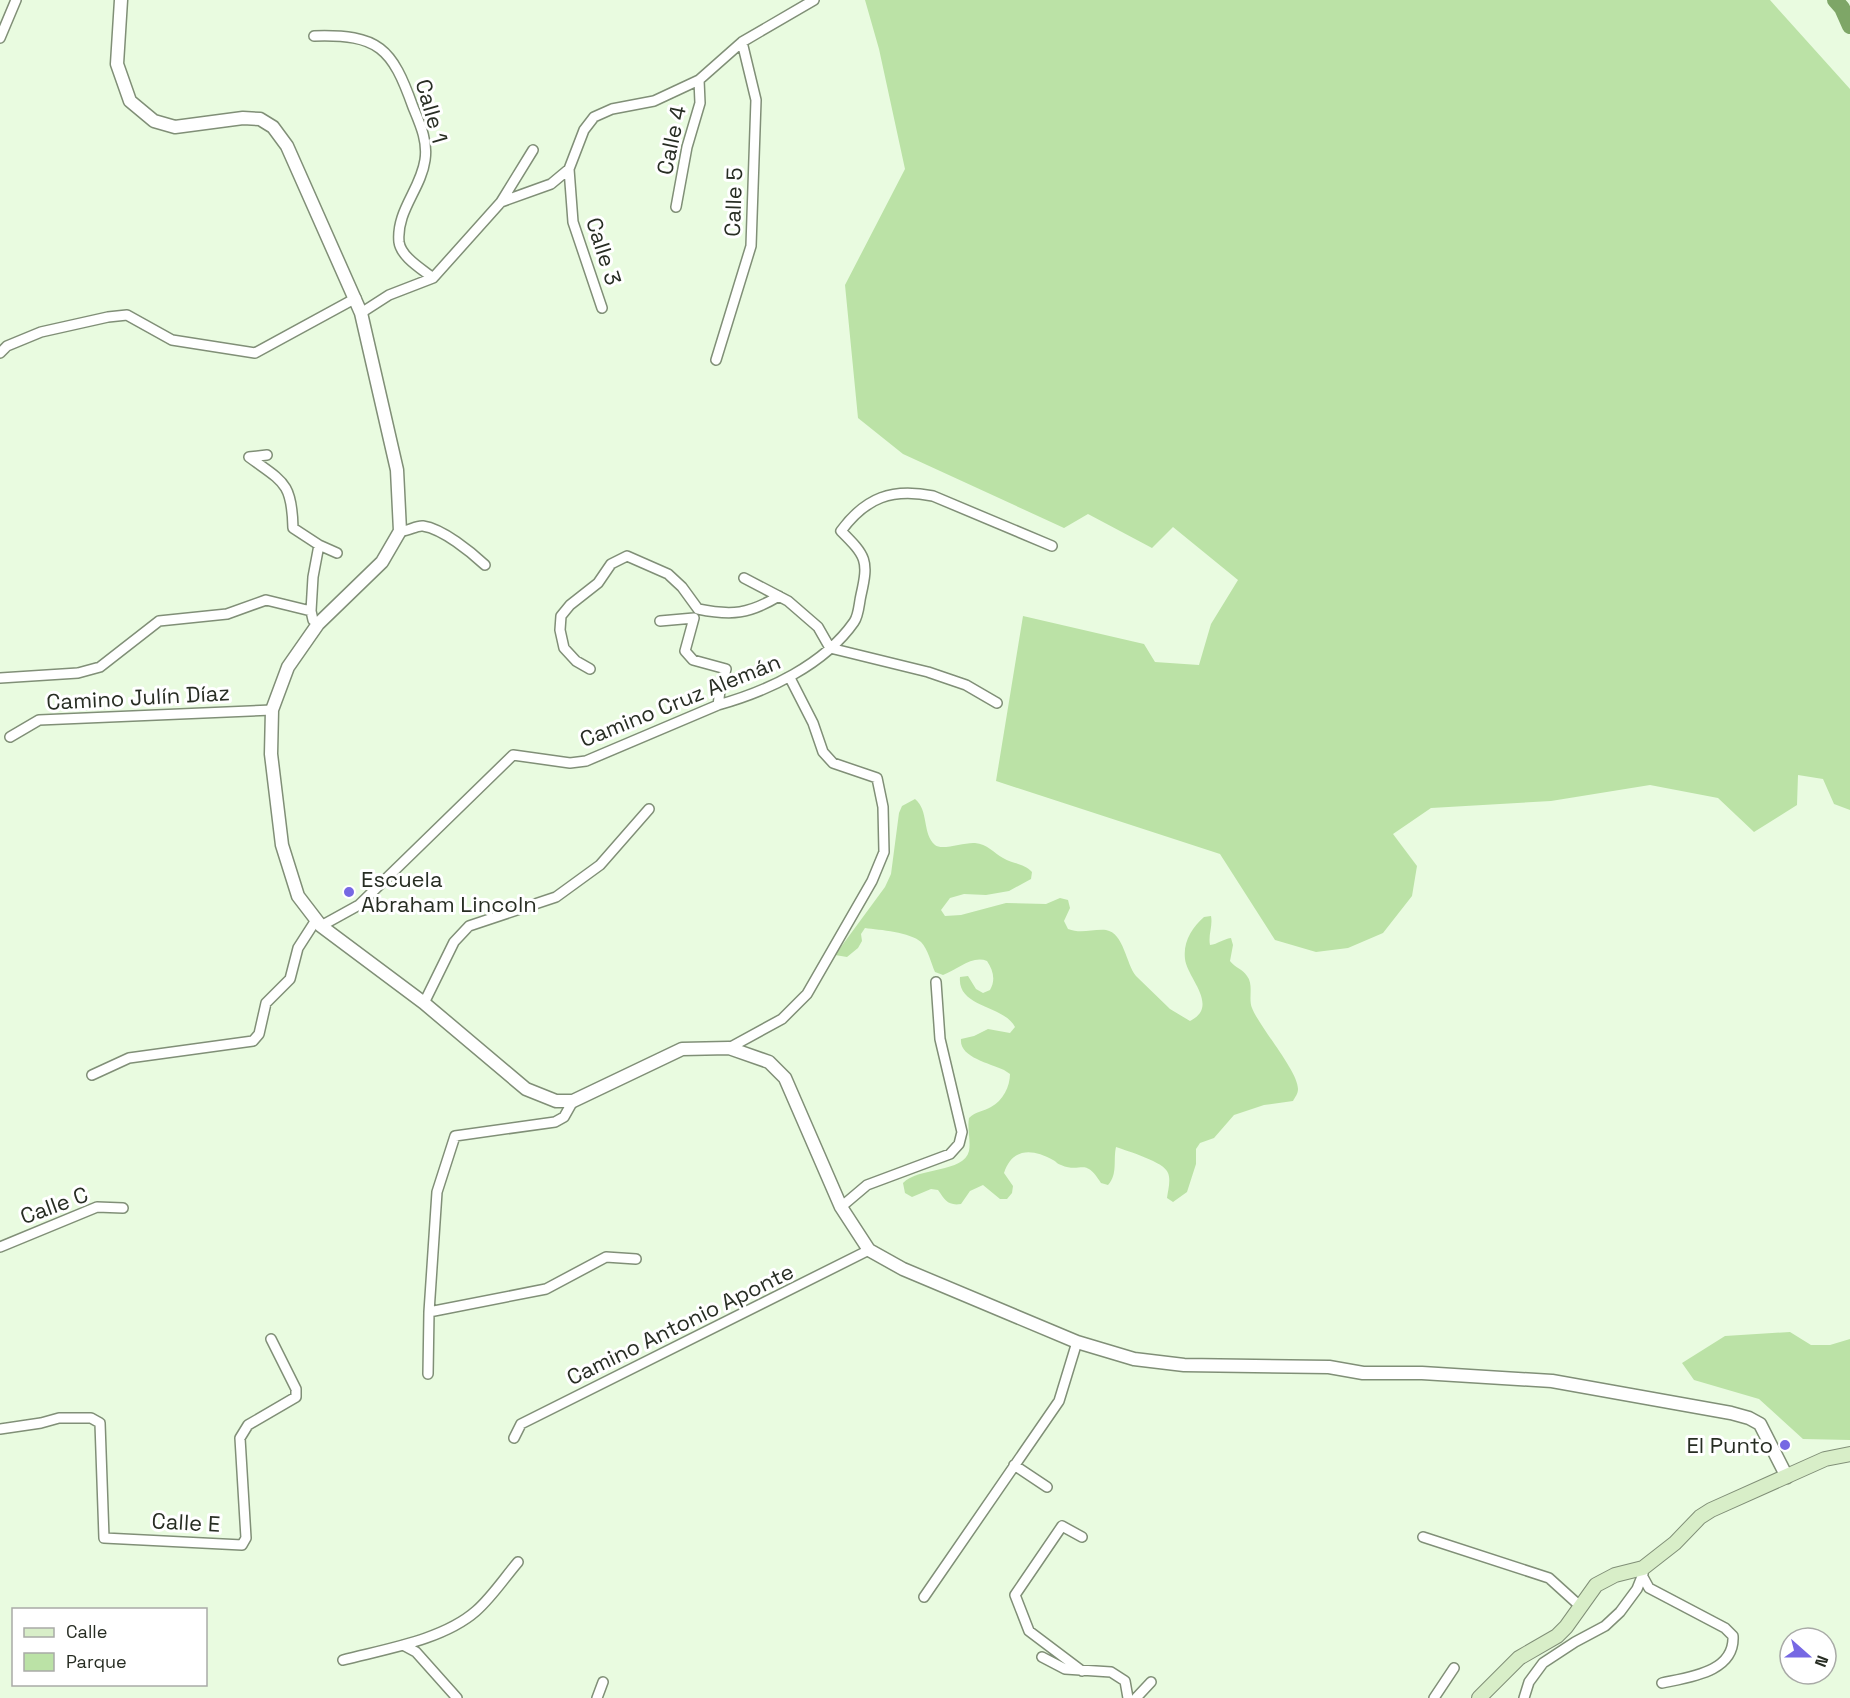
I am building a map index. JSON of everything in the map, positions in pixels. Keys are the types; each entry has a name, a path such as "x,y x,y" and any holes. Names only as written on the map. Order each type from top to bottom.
{"main road":[{"path":"1479,1698 1519,1658 1557,1636 1596,1585 1604,1580 1643,1573 1700,1517 1711,1510 1825,1459 1850,1454"}],"street":[{"path":"0,38 16,0"},
{"path":"121,0 117,64 130,101 154,121 175,128 243,118 260,119 273,128 287,146 356,298 397,470 400,531 382,562 318,624 288,667 272,710 270,754 282,845 298,896 318,923 424,1003 526,1089 556,1101 573,1101 682,1048 729,1048 769,1062 785,1078 841,1208 869,1250 903,1269 1077,1342 1134,1359 1184,1365 1329,1367 1363,1373 1422,1372 1552,1381 1731,1413 1760,1424 1787,1477"},
{"path":"501,202 551,184 569,169 584,130 594,117 612,109 654,101 699,80 742,42 814,0"},
{"name":"Calle 1","path":"314,36 341,35 375,45 390,55 403,78 426,147 422,175 401,219 399,242 407,256 433,278"},
{"name":"Calle 5","path":"716,360 751,246 756,100 742,42"},
{"name":"Calle 4","path":"676,207 687,147 700,103 699,80"},
{"path":"361,313 389,295 433,278 501,202 533,150"},
{"name":"Calle 3","path":"569,169 573,222 602,308"},
{"path":"2,347 41,332 127,315 171,340 255,353 356,298"},
{"path":"267,455 249,457 285,483 293,504 293,528 319,545 337,553"},
{"name":"Camino Cruz Alemán","path":"318,923 359,905 513,755 570,763 586,761 718,705 740,699 790,678 830,648 855,620 866,571 861,550 841,531 853,514 872,501 913,492 933,496 1052,546"},
{"path":"400,531 423,526 469,549 485,565"},
{"path":"318,624 311,611 313,577 319,545"},
{"path":"590,669 576,661 564,648 560,630 561,616 570,605 598,583 611,564 627,556 668,573 698,609 738,614 760,608 779,596"},
{"path":"744,578 779,596 818,627 830,648 928,672 966,685 997,703"},
{"path":"0,678 78,674 100,667 159,621 227,614 266,600 311,611"},
{"path":"660,621 693,618 685,651 693,660 726,669 718,705"},
{"path":"729,1048 782,1019 807,994 872,880 884,852 883,807 878,778 833,763 823,752 813,723 790,678"},
{"name":"Camino Julín Díaz","path":"10,737 39,720 272,710"},
{"path":"424,1003 454,942 469,926 556,897 600,865 649,809"},
{"path":"92,1075 129,1058 253,1041 259,1034 266,1003 290,979 298,948 318,923"},
{"path":"841,1208 867,1185 950,1154 959,1144 962,1132 940,1039 936,982"},
{"path":"428,1374 429,1312 437,1192 455,1136 555,1122 564,1117 573,1101"},
{"name":"Calle C","path":"0,1247 97,1208 123,1208"},
{"name":"Camino Antonio Aponte","path":"514,1438 521,1424 869,1250"},
{"path":"429,1312 546,1289 606,1257 636,1259"},
{"name":"Calle E","path":"0,1429 41,1424 59,1418 91,1418 100,1423 104,1538 242,1545 246,1538 240,1438 248,1425 296,1397 296,1389 271,1339"},
{"path":"924,1597 1059,1401 1077,1342"},
{"path":"1014,1465 1047,1487"},
{"path":"1082,1537 1062,1526 1015,1596 1029,1631 1082,1671"},
{"path":"1422,1538 1549,1578 1581,1607"},
{"path":"343,1660 403,1645 445,1630 476,1611 518,1562"},
{"path":"1643,1573 1649,1588 1725,1628 1733,1636 1734,1648 1725,1662 1713,1669 1662,1683"},
{"path":"1524,1698 1529,1682 1544,1663 1575,1642 1605,1626 1620,1612 1643,1573"},
{"path":"403,1645 416,1652 457,1698"},
{"path":"1042,1657 1065,1669 1112,1672 1125,1681 1128,1698"},
{"path":"1434,1698 1454,1668"},
{"path":"597,1698 603,1682"},
{"path":"1136,1698 1151,1682"}],"green space":[{"path":"865,0 1770,0 1850,89 1850,810 1834,804 1823,779 1798,775 1797,805 1754,832 1718,798 1650,785 1551,801 1431,808 1393,834 1417,866 1412,896 1383,933 1348,948 1316,952 1275,940 1220,854 996,781 1023,616 1144,644 1155,662 1199,665 1211,624 1238,580 1173,527 1152,548 1088,514 1064,528 903,454 858,418 845,285 905,169 879,49"},
{"path":"915,799 922,809 928,835 938,847 979,844 1032,872 1031,879 1009,891 986,895 964,894 950,898 941,910 945,916 961,915 1006,903 1046,904 1060,898 1068,900 1070,908 1064,921 1068,929 1112,932 1121,943 1136,976 1170,1009 1190,1021 1198,1015 1202,1008 1202,1000 1200,991 1187,967 1185,946 1196,926 1204,917 1211,916 1210,945 1231,938 1233,945 1230,961 1249,980 1252,1008 1296,1081 1298,1091 1293,1101 1264,1105 1234,1115 1214,1138 1200,1143 1196,1149 1196,1164 1187,1192 1173,1202 1167,1198 1169,1179 1165,1169 1145,1157 1116,1147 1114,1172 1108,1185 1101,1183 1091,1170 1068,1167 1038,1153 1030,1152 1017,1155 1012,1159 1004,1173 1013,1186 1012,1193 1007,1199 1000,1199 983,1185 970,1191 961,1204 950,1203 938,1190 931,1189 912,1197 905,1193 903,1183 910,1178 950,1167 965,1158 969,1151 969,1118 995,1104 1002,1097 1009,1083 1010,1074 970,1055 962,1045 961,1039 988,1029 1010,1033 1015,1027 1001,1014 973,1001 961,987 960,977 968,976 976,989 983,993 990,990 993,975 987,961 970,961 943,975 935,972 926,948 921,942 910,936 894,932 865,928 858,948 847,957 835,955 885,887 891,874 899,813 902,806"},
{"path":"1790,1332 1811,1345 1830,1345 1850,1339 1850,1440 1803,1439 1759,1399 1694,1380 1682,1363 1725,1336"}],"waterway":[{"path":"1835,0 1842,8 1850,26"}],"place":[{"name":"Escuela Abraham Lincoln","path":"349,892"},
{"name":"El Punto","path":"1785,1445"}]}
